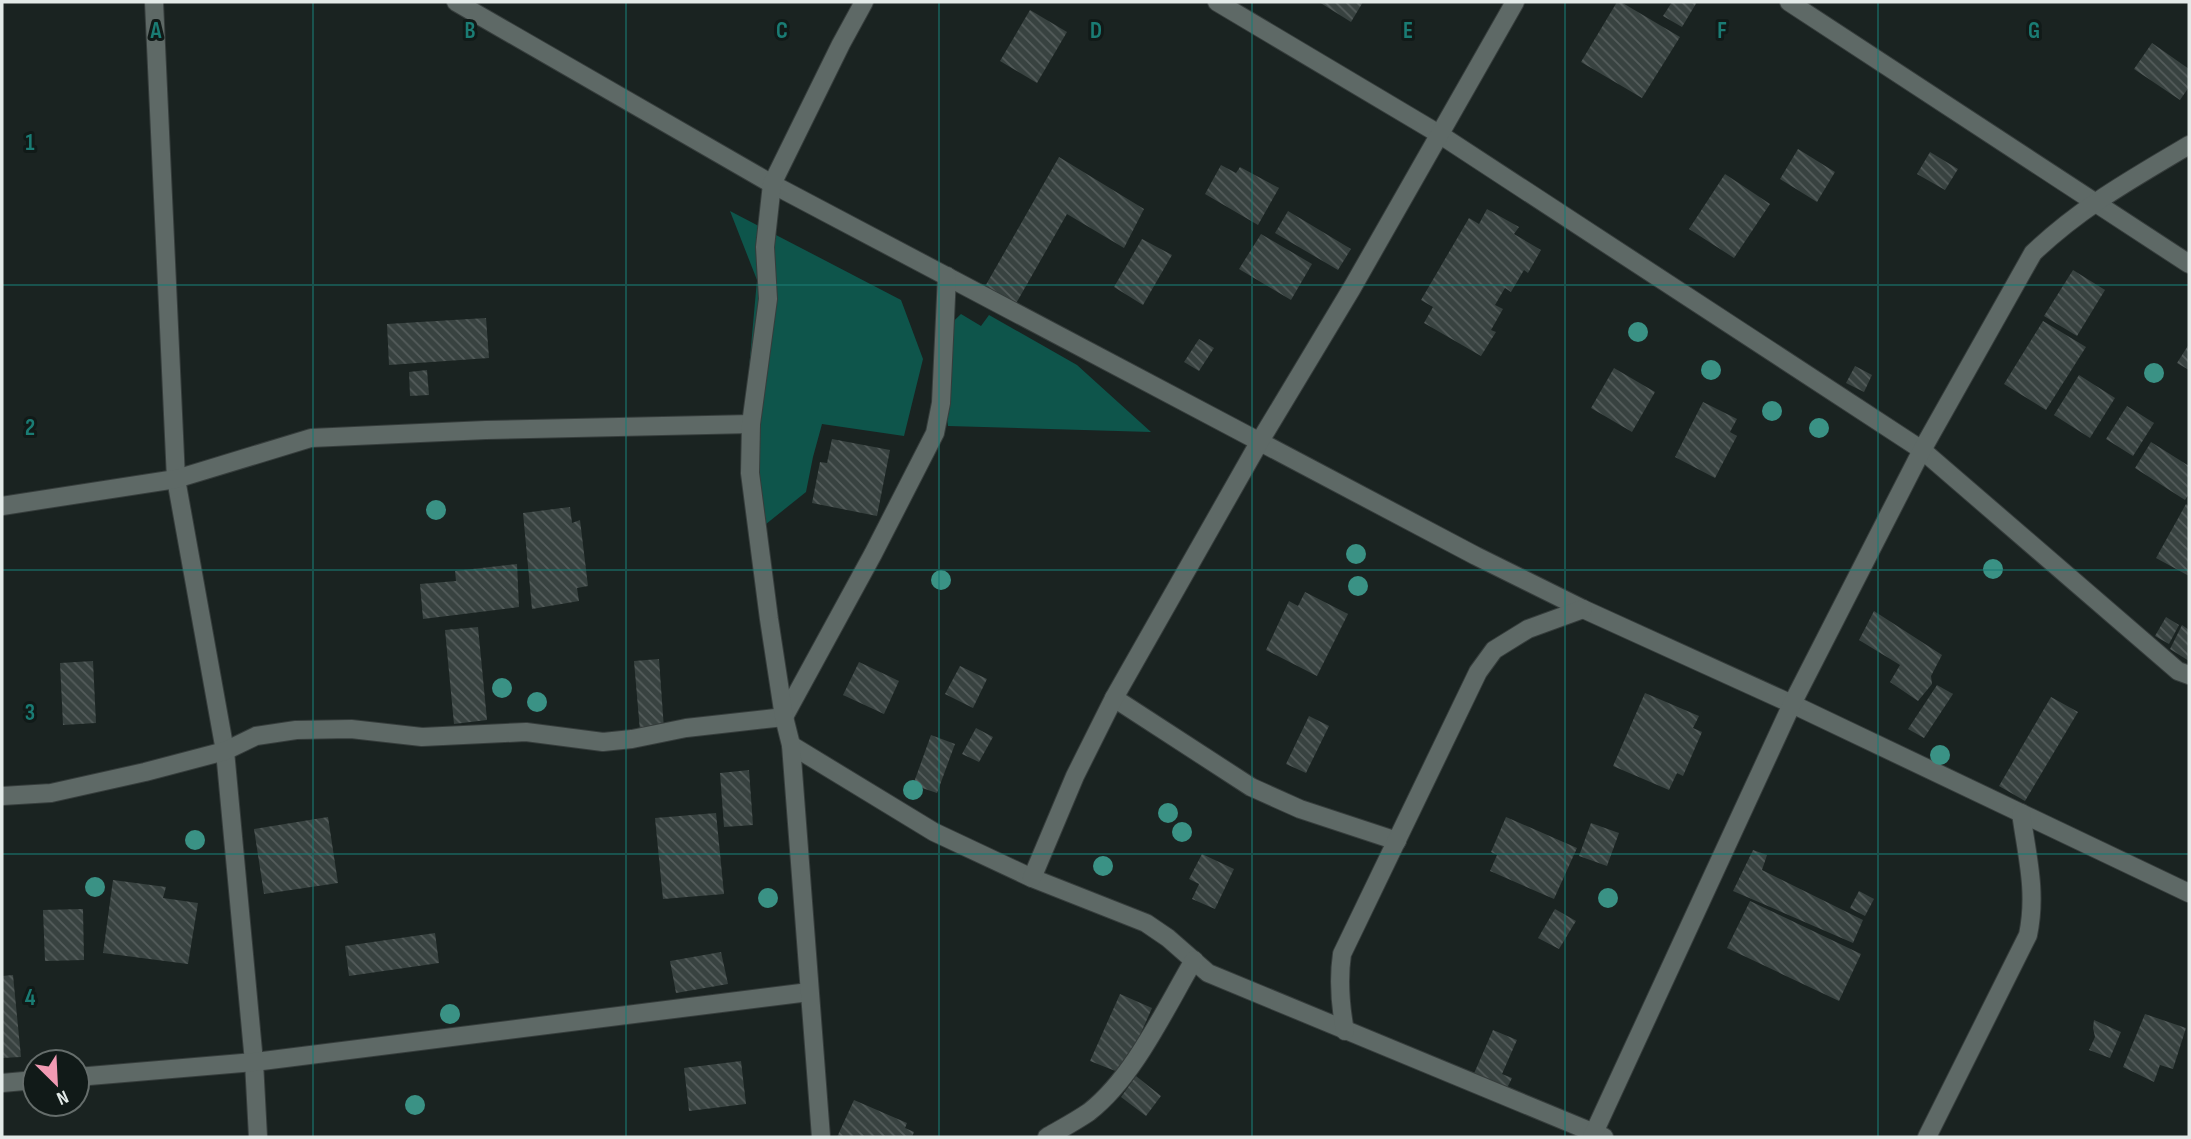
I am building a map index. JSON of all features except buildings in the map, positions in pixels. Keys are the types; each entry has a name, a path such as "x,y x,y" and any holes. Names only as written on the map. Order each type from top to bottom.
{"street":[{"path":"154,2 176,479 225,751 254,1062 258,1137"},
{"path":"456,2 772,184 1476,556 1583,609 1792,704 2189,892"},
{"path":"821,1137 791,745 769,619 750,473 751,424 768,299 765,247 772,184 864,2"},
{"path":"1217,2 1439,134 1922,450 2178,671 2189,675"},
{"path":"1032,878 1075,776 1114,698 1515,2"},
{"path":"1789,2 2189,264"},
{"path":"791,745 934,832 1032,878 1146,923 1168,938 1208,973 1597,1136 1792,704 1922,450 2033,253 2058,229 2095,201 2189,145"},
{"path":"784,717 935,433 941,403 947,276"},
{"path":"2,506 176,479 311,438 486,430 751,424"},
{"path":"1345,1031 1339,1000 1342,954 1478,672 1494,650 1528,629 1583,609"},
{"path":"1114,698 1251,787 1300,809 1397,841"},
{"path":"2,796 51,793 145,772 225,751 256,736 296,730 351,729 422,737 526,732 603,741 784,717"},
{"path":"1927,1137 2028,935 2033,913 2033,891 2021,813"},
{"path":"1047,1137 1089,1112 1110,1092 1129,1069 1194,961"},
{"path":"91,1076 254,1062 809,992"},
{"path":"2,1083 21,1081"}],"green space":[{"path":"730,211 901,300 923,359 904,436 822,424 806,492 751,536 741,457 757,280"},
{"path":"961,314 981,326 989,315 1077,365 1151,432 948,426 935,339"}]}
